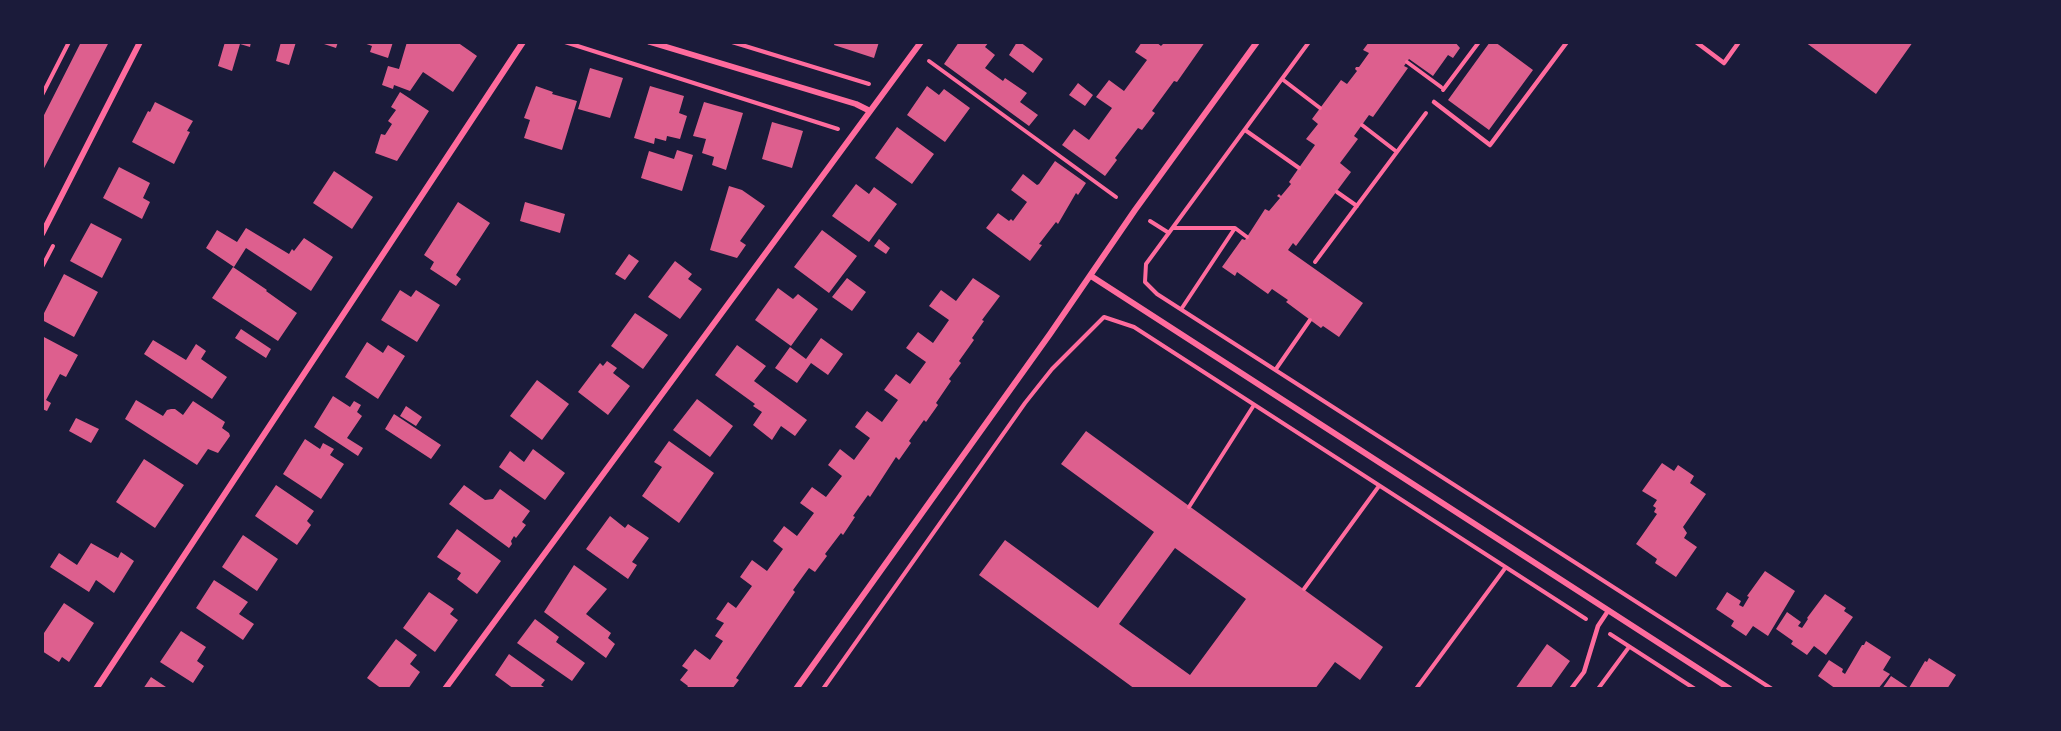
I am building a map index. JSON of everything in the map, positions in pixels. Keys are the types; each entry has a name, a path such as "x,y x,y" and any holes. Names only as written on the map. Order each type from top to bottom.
{"street":[{"path":"42,234 140,42"},
{"path":"96,689 523,42"},
{"path":"650,42 856,104 870,111"},
{"path":"445,689 921,42"},
{"path":"796,689 1091,276 1135,210 1257,42"},
{"path":"1091,276 1725,688"}],"lane":[{"path":"1434,102 1491,145 1567,42"},
{"path":"1696,42 1724,63 1739,42"},
{"path":"1571,689 1584,672 1598,626 1608,611"}],"path":[{"path":"42,95 69,42"},
{"path":"565,42 840,130"},
{"path":"732,42 869,85 875,81"},
{"path":"1309,42 1146,264 1145,282 1157,294 1772,689"},
{"path":"1316,262 1479,42"},
{"path":"929,61 1116,197"},
{"path":"1407,62 1444,89"},
{"path":"1282,79 1320,108"},
{"path":"1362,125 1397,152"},
{"path":"1245,130 1299,168"},
{"path":"1336,192 1358,206"},
{"path":"1150,220 1168,234"},
{"path":"1173,228 1235,228 1247,237"},
{"path":"1182,308 1235,228"},
{"path":"823,689 1025,403 1052,369 1104,317 1134,327 1695,689"},
{"path":"1276,369 1310,320"},
{"path":"1189,507 1254,405"},
{"path":"1304,590 1378,486"},
{"path":"1416,689 1506,567"},
{"path":"1598,689 1629,647"}],"building":[{"path":"81,42 109,42 42,172 42,119"},
{"path":"225,42 251,42 250,47 240,44 232,71 218,66"},
{"path":"281,42 296,42 289,65 276,61"},
{"path":"318,42 338,42 336,48"},
{"path":"361,42 393,42 388,58 370,52 372,46"},
{"path":"407,42 457,42 477,56 453,92 423,72 410,91 394,85 393,89 382,85 388,66 399,69"},
{"path":"835,42 879,42 874,58 834,45"},
{"path":"959,42 989,42 985,47 995,55 985,68 1003,81 1005,78 1027,93 1020,102 1038,115 1029,126 944,64"},
{"path":"1017,42 1043,59 1033,73 1009,55"},
{"path":"1142,42 1156,42 1161,46 1165,42 1205,42 1177,82 1174,81 1152,111 1155,113 1142,130 1138,128 1115,158 1117,160 1105,176 1062,145 1074,129 1089,140 1112,108 1096,97 1109,80 1124,91 1147,60 1135,52"},
{"path":"1369,42 1455,42 1460,48 1453,58 1448,55 1433,76 1409,59 1404,66 1408,68 1373,117 1369,115 1354,136 1358,139 1340,163 1351,172 1296,246 1293,243 1288,250 1363,303 1339,337 1323,326 1321,328 1272,289 1268,294 1237,272 1235,276 1222,267 1242,239 1245,240 1265,209 1269,211 1280,198 1277,196 1279,194 1281,196 1291,184 1289,182 1315,145 1306,139 1318,124 1312,119 1341,80 1347,84 1357,71 1356,67 1359,67 1369,53 1363,50"},
{"path":"1490,42 1495,42 1533,70 1489,130 1448,100"},
{"path":"1805,42 1913,42 1876,94"},
{"path":"590,68 623,78 610,118 578,109"},
{"path":"1078,83 1093,95 1085,106 1069,95"},
{"path":"536,86 553,92 552,94 577,101 562,150 524,138 530,120 524,118"},
{"path":"650,86 684,96 679,113 687,116 680,139 667,136 666,141 655,138 654,144 634,138"},
{"path":"927,86 939,95 944,89 970,108 945,142 907,115"},
{"path":"400,92 429,111 397,161 375,153 381,134 385,135 392,124 388,121 396,110 391,107"},
{"path":"155,102 193,121 174,164 132,142"},
{"path":"704,102 743,113 726,170 712,165 714,157 702,153 706,139 693,136"},
{"path":"772,122 803,131 792,168 762,159"},
{"path":"897,127 934,154 912,184 875,158"},
{"path":"677,150 693,155 682,191 641,178 649,151 674,159"},
{"path":"1055,161 1086,183 1078,195 1076,193 1058,224 1056,222 1039,244 1042,245 1030,261 986,228 998,213 1009,221 1011,219 1013,221 1027,202 1011,190 1023,174 1037,185 1039,184"},
{"path":"119,167 150,183 143,198 150,202 142,219 103,198"},
{"path":"334,171 373,197 352,229 313,203"},
{"path":"856,184 869,194 874,187 897,204 869,242 832,216"},
{"path":"729,186 742,190 765,206 740,241 746,245 737,258 710,250"},
{"path":"458,202 490,223 456,275 461,279 456,286 430,269 434,262 424,255"},
{"path":"525,202 565,214 560,233 520,221"},
{"path":"91,223 122,239 102,278 70,261"},
{"path":"246,228 289,254 304,238 333,257 311,291 246,248 234,267 206,248 217,230 237,242"},
{"path":"822,230 857,256 829,293 794,267"},
{"path":"879,239 890,248 886,254 874,246"},
{"path":"629,254 639,261 625,280 615,274"},
{"path":"675,261 692,274 688,279 702,289 680,319 648,297"},
{"path":"233,267 297,313 278,341 212,298"},
{"path":"64,274 98,292 74,337 42,320"},
{"path":"847,278 866,292 852,311 832,297"},
{"path":"973,278 1000,296 982,320 984,321 972,338 974,340 959,361 961,363 936,403 938,405 909,441 911,443 899,460 896,457 870,497 868,495 843,535 841,533 825,554 827,556 815,572 809,568 793,590 795,592 736,678 739,680 732,689 686,689 688,686 680,680 688,670 682,666 695,649 710,660 723,641 715,636 724,623 716,619 728,602 736,608 752,586 740,577 752,560 767,571 783,549 773,541 784,526 797,536 814,513 800,503 812,487 826,497 842,476 828,465 840,449 854,460 870,438 855,427 867,411 882,422 898,400 884,390 896,374 910,384 926,362 906,348 918,332 933,343 949,320 929,306 941,290 956,301"},
{"path":"778,288 793,299 798,294 818,309 791,346 755,320"},
{"path":"400,290 411,297 416,290 440,305 417,342 381,320"},
{"path":"635,313 668,335 643,369 611,346"},
{"path":"241,329 271,349 266,358 235,338"},
{"path":"42,336 78,355 66,377 60,374 46,400 51,403 47,411 42,409"},
{"path":"821,338 843,354 828,375 811,363 797,383 775,368 790,347 806,359"},
{"path":"153,340 186,360 196,344 206,351 201,359 227,377 212,399 144,354"},
{"path":"367,342 383,353 388,345 405,356 378,399 345,377"},
{"path":"737,345 766,366 754,381 807,420 795,436 781,426 772,440 753,425 762,412 753,406 755,404 715,375"},
{"path":"607,361 617,368 613,373 630,386 608,415 578,392 600,363 603,366"},
{"path":"537,380 569,404 542,440 510,416"},
{"path":"333,396 350,407 354,401 361,405 357,412 362,416 347,438 363,448 358,456 314,427"},
{"path":"697,399 733,426 710,457 673,430"},
{"path":"136,400 163,416 167,410 171,409 183,415 193,401 225,422 222,428 230,436 218,453 208,449 197,465 125,419"},
{"path":"406,406 422,417 416,426 400,416"},
{"path":"394,414 441,445 431,459 385,429"},
{"path":"76,418 99,429 91,443 69,431"},
{"path":"1086,431 1383,647 1360,680 1335,662 1315,689 1135,689 979,575 1005,540 1098,608 1154,532 1061,464","holes":["1175,548 1246,599 1190,675 1119,624"]},
{"path":"305,439 320,449 323,443 334,449 330,455 344,464 321,499 283,474"},
{"path":"669,441 714,473 679,523 642,496 662,467 654,462"},
{"path":"533,449 565,473 545,500 499,467 510,451 524,462"},
{"path":"144,459 184,485 155,528 116,502"},
{"path":"1662,463 1674,471 1678,465 1694,476 1690,483 1706,494 1683,527 1687,533 1684,538 1697,547 1676,577 1655,563 1657,559 1636,544 1657,514 1653,506 1657,500 1642,491"},
{"path":"276,485 314,511 307,521 311,525 297,545 255,516"},
{"path":"464,485 485,500 493,499 500,489 530,511 522,522 526,525 516,538 514,536 509,548 449,504"},
{"path":"610,516 625,528 628,524 649,538 632,562 637,565 628,579 586,549"},
{"path":"457,529 501,561 477,594 457,579 461,573 437,557"},
{"path":"243,535 278,559 257,591 222,567"},
{"path":"91,543 118,558 121,552 134,561 114,593 96,580 89,592 50,567 59,553 77,565"},
{"path":"574,565 607,589 586,614 611,633 608,638 615,644 606,658 544,612"},
{"path":"1765,571 1795,591 1768,636 1753,626 1746,636 1731,626 1734,621 1716,609 1727,592 1741,601 1739,605 1743,607 1749,597 1747,596"},
{"path":"214,580 248,602 239,614 254,624 243,640 196,608"},
{"path":"429,592 454,609 450,614 458,620 435,652 403,628"},
{"path":"1825,594 1846,608 1844,611 1853,617 1826,655 1814,646 1807,655 1791,644 1793,641 1776,629 1787,612 1801,622 1798,626 1802,628"},
{"path":"64,603 94,623 69,662 62,657 59,662 42,651 42,636"},
{"path":"535,619 559,637 556,642 585,663 572,681 517,643"},
{"path":"181,631 206,647 197,661 204,666 193,683 160,662"},
{"path":"396,639 417,655 410,664 420,672 408,689 382,689 367,678"},
{"path":"1866,641 1891,657 1883,670 1890,674 1878,689 1836,689 1818,676 1829,660 1843,669 1842,672 1845,674"},
{"path":"1547,644 1570,661 1550,689 1515,689"},
{"path":"509,654 545,680 541,685 547,689 514,689 495,675"},
{"path":"1929,658 1956,675 1947,689 1882,689 1891,676 1909,688"},
{"path":"151,677 169,689 143,689"}]}
